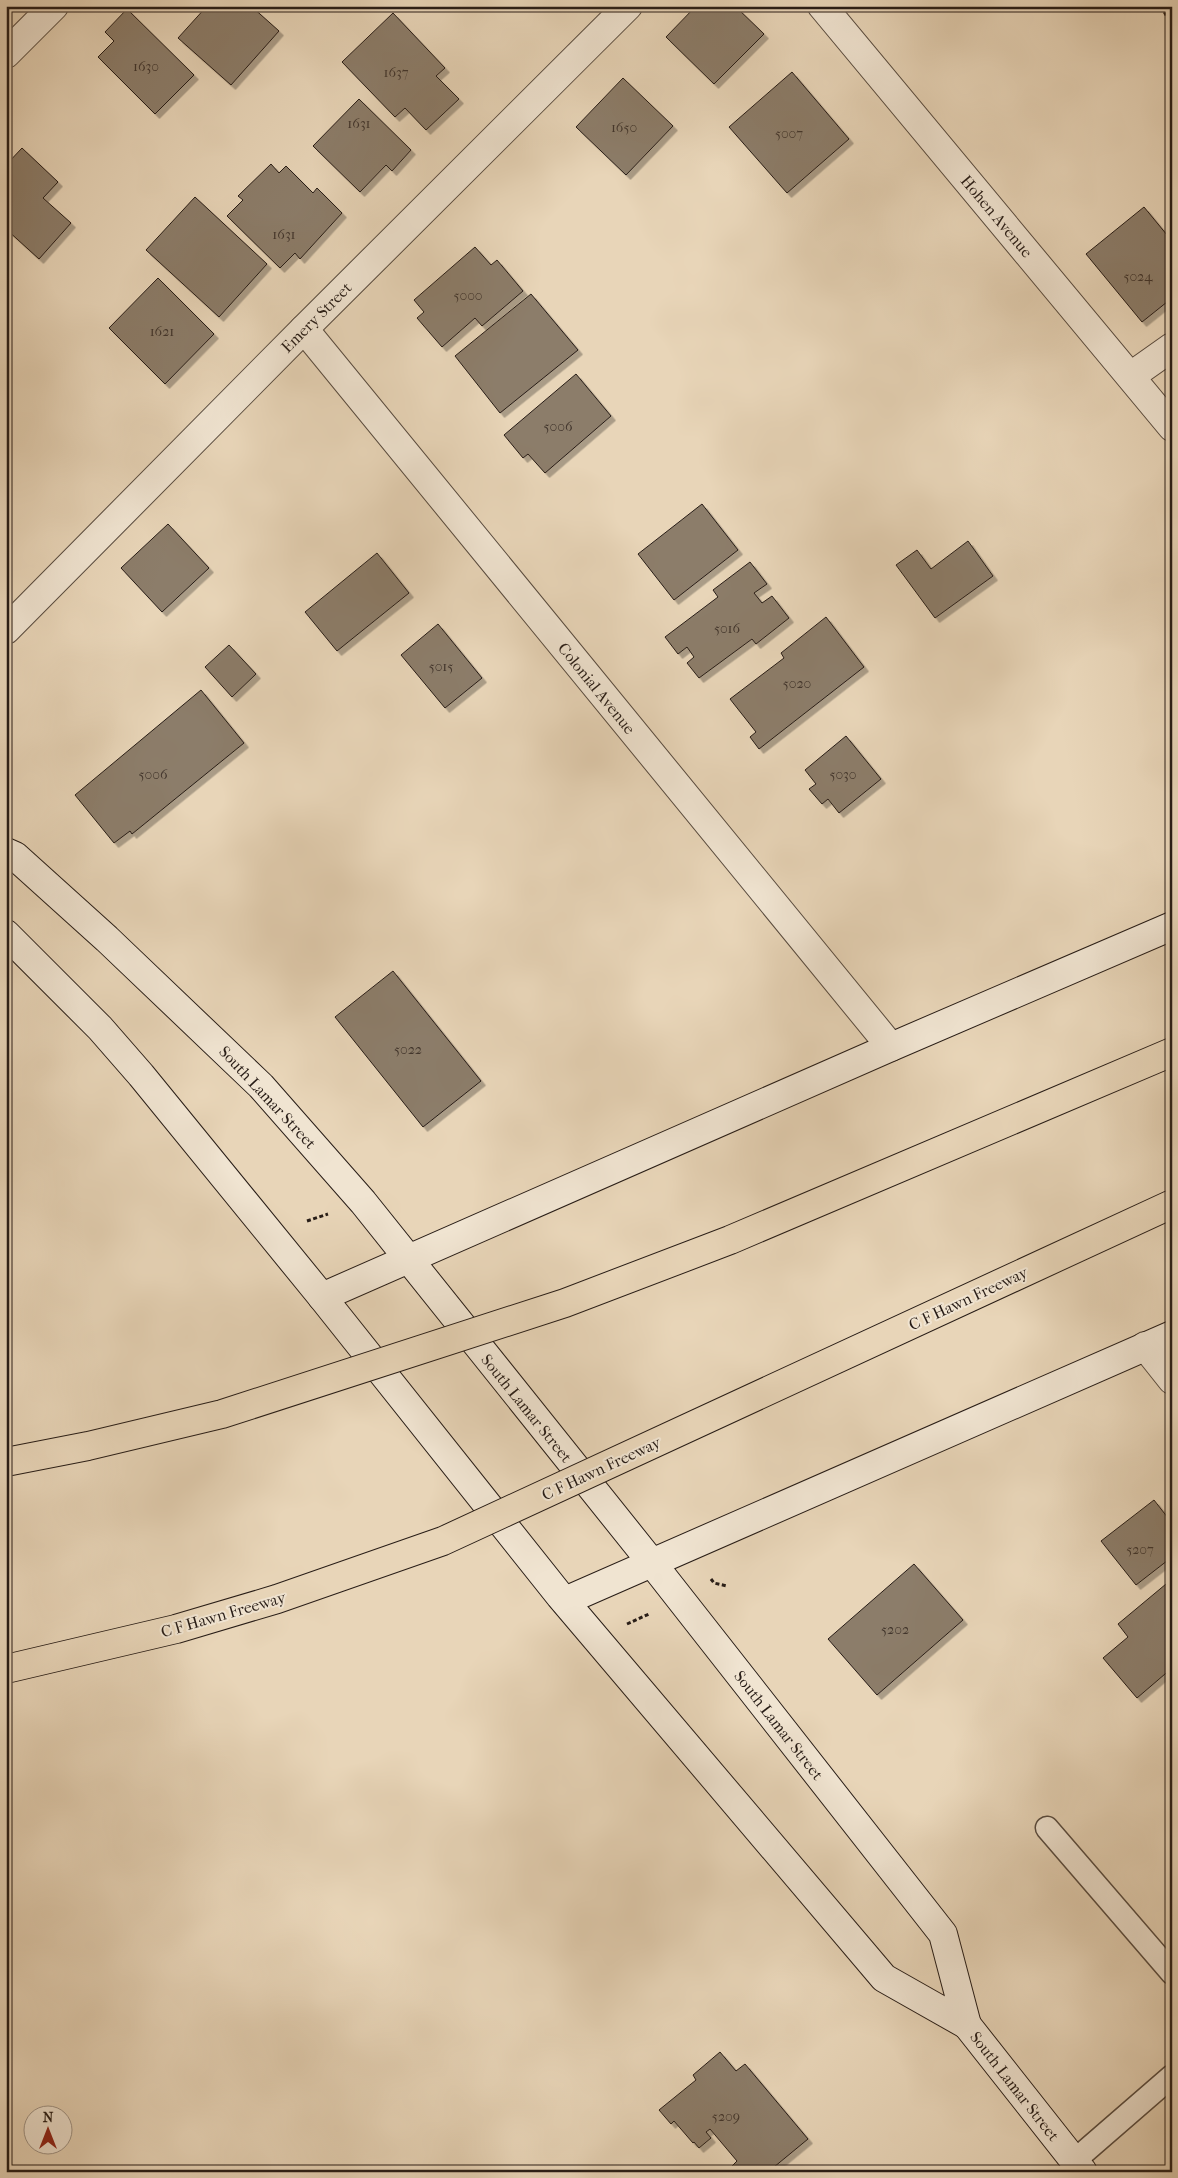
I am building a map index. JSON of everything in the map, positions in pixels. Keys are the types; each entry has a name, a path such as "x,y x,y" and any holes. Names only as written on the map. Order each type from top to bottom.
{"highway":[{"path":"6,1462 88,1446 222,1414 564,1304 730,1240 1172,1052"},
{"name":"C F Hawn Freeway","path":"6,1670 185,1626 277,1599 443,1541 1172,1204"}],"main road":[{"path":"6,54 54,6"},
{"name":"Emery Street","path":"6,630 628,6"},
{"name":"Hohen Avenue","path":"822,6 1172,427"},
{"name":"Colonial Avenue","path":"304,329 890,1046"},
{"path":"1131,376 1172,347"},
{"name":"South Lamar Street","path":"6,852 16,856 107,938 261,1086 363,1202 652,1563 943,1934 967,2024"},
{"path":"322,1296 890,1046 1172,926"},
{"name":"South Lamar Street","path":"6,934 100,1028 141,1075 322,1296 564,1601 884,1978 967,2024 1078,2166"},
{"path":"564,1601 1172,1335"},
{"path":"1145,1346 1172,1380"}],"lane":[{"path":"1047,1828 1172,1973"},
{"path":"1078,2166 1172,2076"}],"path":[{"path":"1161,6 1172,26"},
{"path":"307,1221 331,1213"},
{"path":"707,1575 714,1583 727,1586"},
{"path":"626,1624 654,1612"}],"building":[{"path":"207,6 251,6 279,31 231,85 178,38"},
{"path":"696,6 735,6 764,34 714,84 666,37"},
{"path":"127,9 194,75 155,114 98,57 114,41 105,32"},
{"path":"393,13 445,68 436,76 459,99 426,130 405,108 395,117 342,62"},
{"path":"792,72 849,139 787,193 729,127"},
{"path":"623,78 673,126 626,175 576,127"},
{"path":"359,99 411,150 392,171 386,165 360,192 313,146"},
{"path":"22,148 58,182 43,198 71,223 39,259 6,229 6,165"},
{"path":"271,164 279,173 286,166 313,193 317,188 342,213 300,259 295,253 280,268 227,216 243,200 238,196"},
{"path":"195,197 267,264 219,317 146,250"},
{"path":"1144,207 1172,241 1172,298 1142,322 1086,254"},
{"path":"475,247 491,265 497,260 523,291 482,326 475,318 442,347 417,318 424,312 414,300"},
{"path":"158,278 214,334 165,384 109,328"},
{"path":"531,294 578,350 500,413 455,356"},
{"path":"576,374 611,416 545,473 528,454 523,458 504,435"},
{"path":"702,504 738,550 674,600 638,554"},
{"path":"168,524 209,568 162,612 121,568"},
{"path":"968,541 993,576 935,618 896,565 917,550 931,569"},
{"path":"377,553 409,593 337,651 305,612"},
{"path":"750,562 767,584 754,593 762,603 772,596 789,618 756,644 752,639 699,678 687,663 694,657 687,647 678,654 665,637 718,597 713,590"},
{"path":"826,617 864,667 759,749 750,737 756,732 730,699 784,658 781,653"},
{"path":"438,624 482,678 445,708 401,655"},
{"path":"229,645 256,674 232,697 205,667"},
{"path":"201,690 244,743 132,834 130,831 114,843 75,795"},
{"path":"846,736 881,779 839,813 828,799 822,804 809,789 816,784 805,770"},
{"path":"393,971 481,1081 423,1127 335,1017"},
{"path":"1154,1500 1168,1518 1172,1515 1172,1557 1136,1585 1101,1541"},
{"path":"914,1564 963,1620 877,1695 828,1639"},
{"path":"1172,1579 1172,1668 1137,1698 1103,1658 1128,1637 1118,1624"},
{"path":"720,2052 736,2071 745,2064 808,2139 768,2172 736,2172 732,2166 737,2161 710,2129 706,2132 711,2138 699,2148 674,2121 671,2124 659,2110 696,2080 693,2075"}]}
